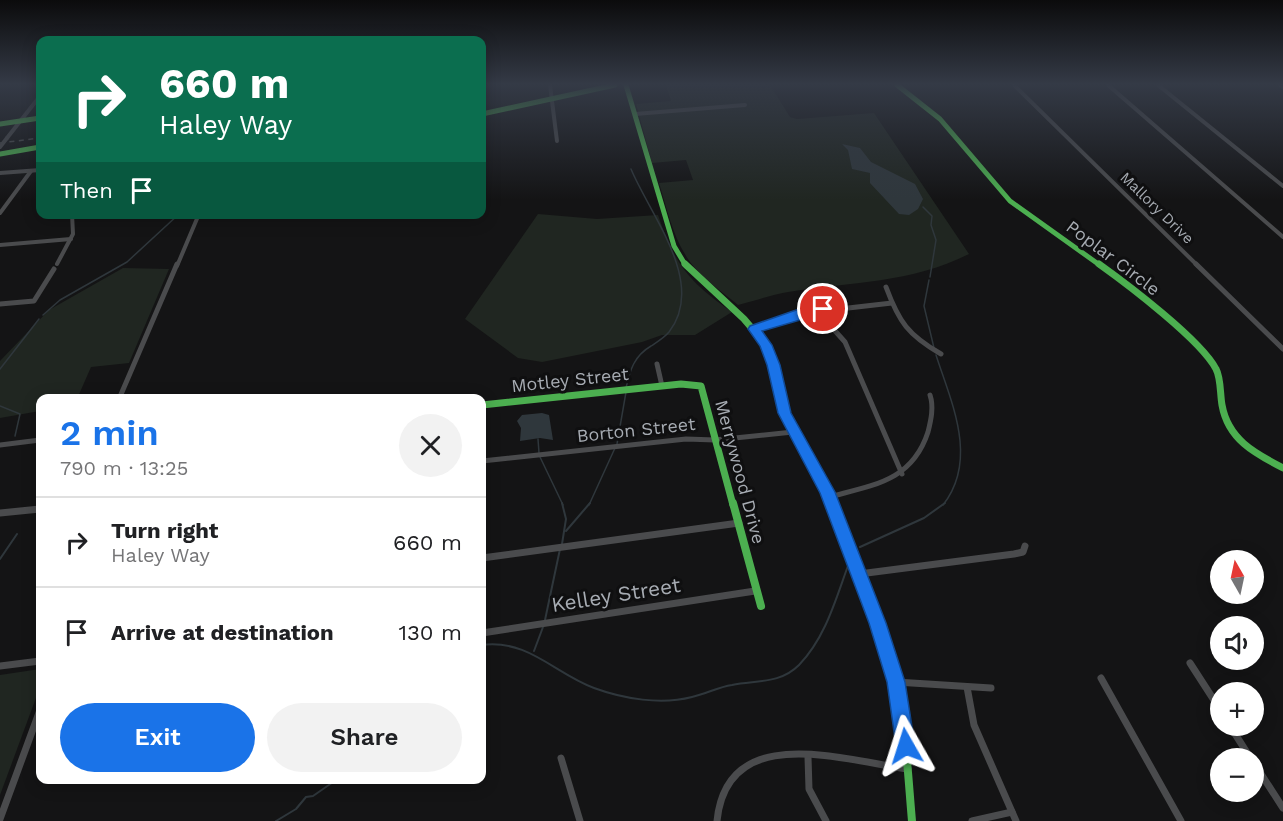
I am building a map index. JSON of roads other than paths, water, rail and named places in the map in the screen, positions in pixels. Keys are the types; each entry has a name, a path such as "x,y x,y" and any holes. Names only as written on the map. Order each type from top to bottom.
{"main road":[{"path":"639,123 674,246 689,270 754,329 765,345 773,365 784,413 829,497 859,574 896,682 908,769 912,821"},
{"name":"Poplar Circle","path":"944,123 1010,201 1113,274 1189,337 1216,369 1225,421 1231,431 1252,452 1283,468"},
{"path":"0,154 36,148"},
{"name":"Merrywood Drive","path":"662,386 691,383 701,386 739,523 755,591 761,606"},
{"name":"Motley Street","path":"486,405 662,386"}],"street":[{"path":"0,147 19,123"},
{"path":"555,123 557,141"},
{"name":"Mallory Drive","path":"1053,123 1283,348"},
{"path":"1152,123 1283,237"},
{"path":"1205,123 1283,186"},
{"path":"0,173 36,170"},
{"path":"0,213 31,171"},
{"path":"0,304 34,301 71,239 72,219"},
{"path":"121,394 197,219"},
{"path":"0,245 71,239"},
{"path":"885,287 906,333 941,354"},
{"path":"754,329 809,312 892,303"},
{"path":"809,312 828,323 845,342 902,474"},
{"path":"657,364 662,386"},
{"path":"829,497 902,474 914,464 927,438 933,402 930,396"},
{"name":"Borton Street","path":"486,461 686,439 715,440 793,432"},
{"path":"0,445 36,440"},
{"path":"0,513 36,509"},
{"path":"486,557 739,523"},
{"path":"859,574 1014,554 1023,552 1025,546"},
{"name":"Kelley Street","path":"486,632 755,591"},
{"path":"0,666 36,662"},
{"path":"1190,663 1210,694"},
{"path":"1101,678 1181,821"},
{"path":"896,682 991,688"},
{"path":"967,687 974,725 1016,821"},
{"path":"0,819 36,721"},
{"path":"717,821 723,790 748,765 764,757 776,755 808,757 908,769"},
{"path":"808,757 809,789 826,821"},
{"path":"561,758 580,821"},
{"path":"1264,779 1283,808"},
{"path":"972,821 1012,812"}],"waterway":[{"path":"626,388 631,369 640,354 669,332 679,313 682,292 679,271 671,249 631,169"},
{"path":"923,207 932,216 931,225 936,240 930,277"},
{"path":"43,315 60,300 127,262 174,219"},
{"path":"929,280 924,306 934,348"},
{"path":"0,369 39,319"},
{"path":"936,355 954,411 961,450 954,487 944,504"},
{"path":"617,444 626,392"},
{"path":"0,406 20,414 15,436"},
{"path":"538,439 539,453"},
{"path":"590,503 615,448"},
{"path":"540,457 563,505"},
{"path":"562,503 566,519 562,544"},
{"path":"566,531 590,503"},
{"path":"860,547 924,518 944,504"},
{"path":"0,559 17,534"},
{"path":"545,620 560,549"},
{"path":"486,645 513,647 527,652 594,688 643,700 668,701 697,696 741,683 768,680 792,671 808,654 829,617 849,563"},
{"path":"534,651 543,627"},
{"path":"276,821 296,809 306,797 313,796 330,784"}],"railway":[{"path":"0,143 36,138"}]}
